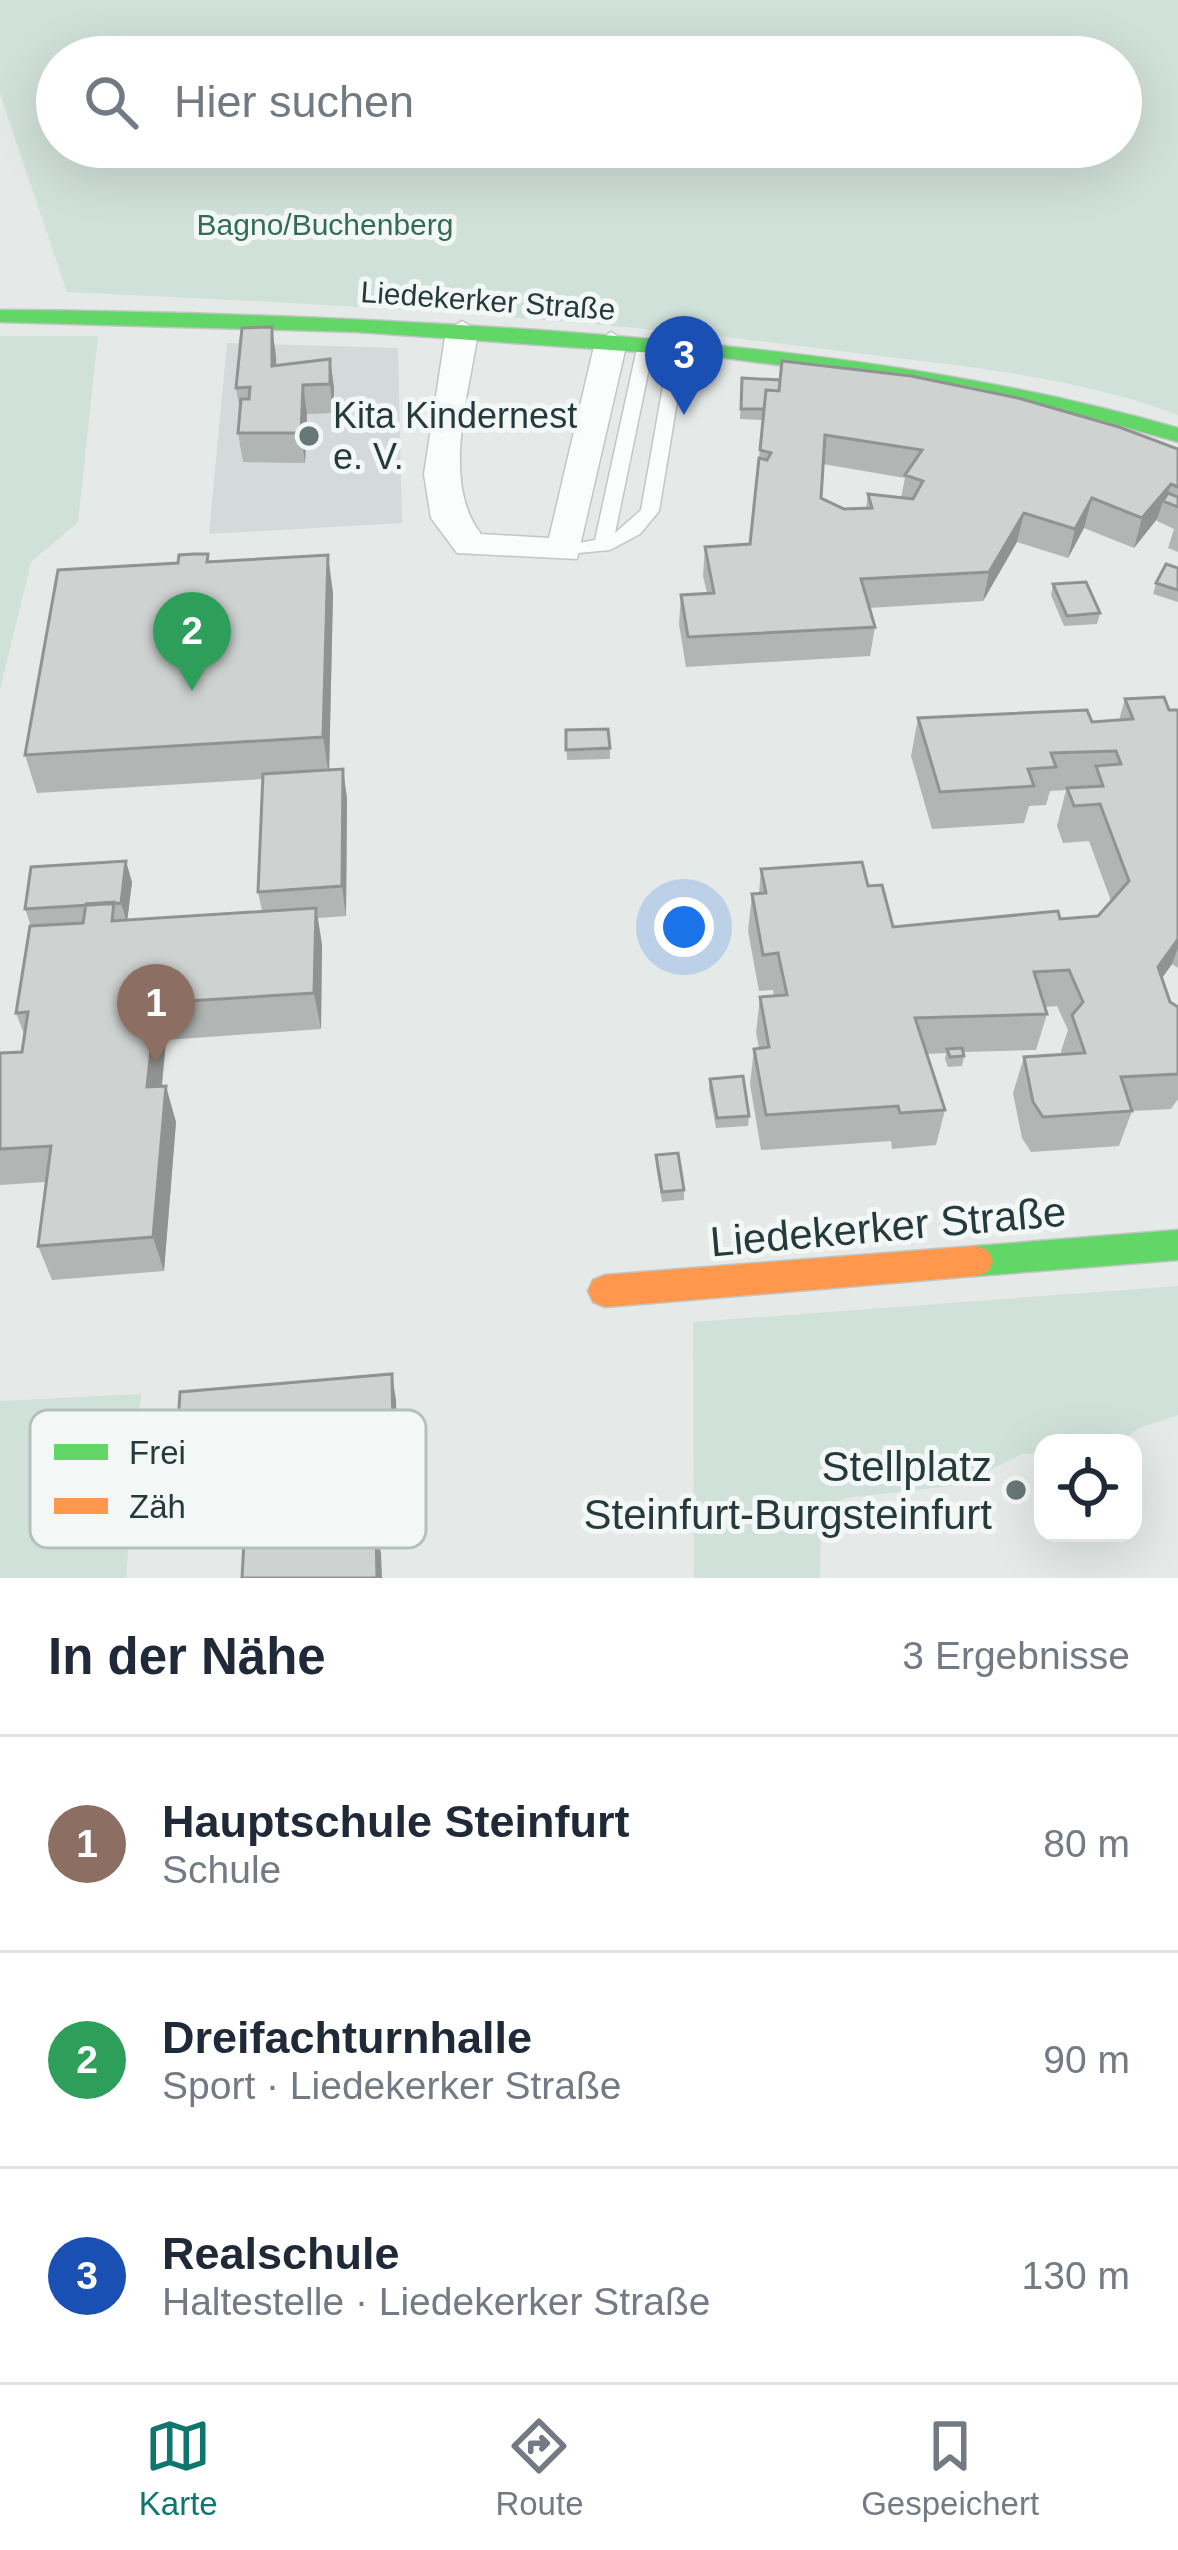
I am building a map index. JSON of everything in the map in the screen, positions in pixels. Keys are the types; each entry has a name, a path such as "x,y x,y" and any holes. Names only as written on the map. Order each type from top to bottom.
{"street":[{"name":"Liedekerker Straße","path":"0,316 225,317 678,347 941,374 1035,393 1178,436"},
{"path":"462,331 442,474 449,518 470,545 564,551 628,343"},
{"name":"Liedekerker Straße","path":"605,1291 1178,1245"}],"lane":[{"path":"603,546 628,343"},
{"path":"564,551 603,546 637,531 650,511 678,347"}],"shaded area":[{"name":"Kita Kindernest e. V.","path":"227,343 398,348 402,523 209,534"}],"green space":[{"name":"Bagno/Buchenberg","path":"0,0 1178,0 1178,415 1098,390 1015,374 750,340 458,313 67,292 0,94"},
{"path":"0,336 98,336 78,522 31,562 0,690"},
{"path":"1178,1286 1178,1415 1131,1434 1034,1434 1034,1454 1022,1454 960,1485 845,1498 825,1522 820,1578 694,1578 693,1322"},
{"path":"141,1394 140,1410 30,1410 30,1548 128,1548 126,1578 0,1578 0,1401"}],"building":[{"path":"272,327 272,366 330,359 330,384 303,385 301,433 238,433 241,399 249,399 250,387 236,388 242,328"},
{"path":"782,361 911,376 1018,398 1178,449 1178,487 1171,484 1142,518 1092,498 1075,529 1024,513 989,572 861,579 875,627 688,637 681,595 714,593 705,547 750,544 759,458 767,460 771,453 760,450 766,390 779,391","holes":["825,435 922,450 905,475 923,481 913,499 868,494 872,508 844,509 821,498"]},
{"path":"742,378 780,380 779,391 766,390 764,409 741,409"},
{"path":"1168,493 1178,497 1178,507 1163,501"},
{"path":"208,554 207,562 328,555 323,737 25,755 58,570 178,563 179,555"},
{"path":"1166,564 1178,568 1178,590 1156,583"},
{"path":"1086,582 1100,613 1067,616 1053,584"},
{"path":"1164,697 1169,710 1178,710 1178,939 1158,967 1170,1002 1178,1007 1178,1074 1121,1077 1132,1111 1043,1117 1033,1102 1024,1057 1085,1053 1072,1015 1083,1002 1069,970 1034,972 1047,1014 915,1018 945,1110 900,1113 898,1106 766,1115 754,1049 769,1047 760,997 787,995 778,953 763,955 752,894 766,893 761,869 862,862 868,886 882,885 893,927 1058,911 1060,919 1098,916 1129,881 1100,804 1074,806 1067,788 1103,786 1096,766 1121,764 1116,751 1051,753 1056,767 1028,769 1034,786 940,792 918,718 1087,710 1092,722 1133,719 1125,699"},
{"path":"608,729 610,748 566,750 566,730"},
{"path":"343,769 342,886 258,892 263,774"},
{"path":"126,861 121,903 25,909 31,867"},
{"path":"114,902 112,921 316,908 314,993 156,1003 147,1087 166,1086 153,1237 38,1246 51,1146 0,1149 0,1053 22,1052 28,1012 16,1013 30,926 83,923 86,904"},
{"path":"962,1048 964,1056 950,1057 947,1049"},
{"path":"743,1076 749,1116 717,1118 710,1079"},
{"path":"678,1153 684,1190 662,1192 656,1155"},
{"path":"392,1374 393,1410 179,1410 180,1392"},
{"path":"244,1548 376,1548 377,1578 242,1578"}],"traffic: fast":[{"path":"0,316 357,326 725,352 953,381 1178,435"},
{"path":"976,1261 1178,1245"}],"traffic: slow":[{"path":"605,1291 976,1261"}],"place":[{"name":"Realschule","path":"684,415"},
{"name":"Kita Kindernest e. V.","path":"309,436"},
{"name":"Dreifachturnhalle","path":"192,691"},
{"name":"Hauptschule Steinfurt","path":"156,1063"},
{"name":"Stellplatz Steinfurt-Burgsteinfurt","path":"1016,1490"}]}
